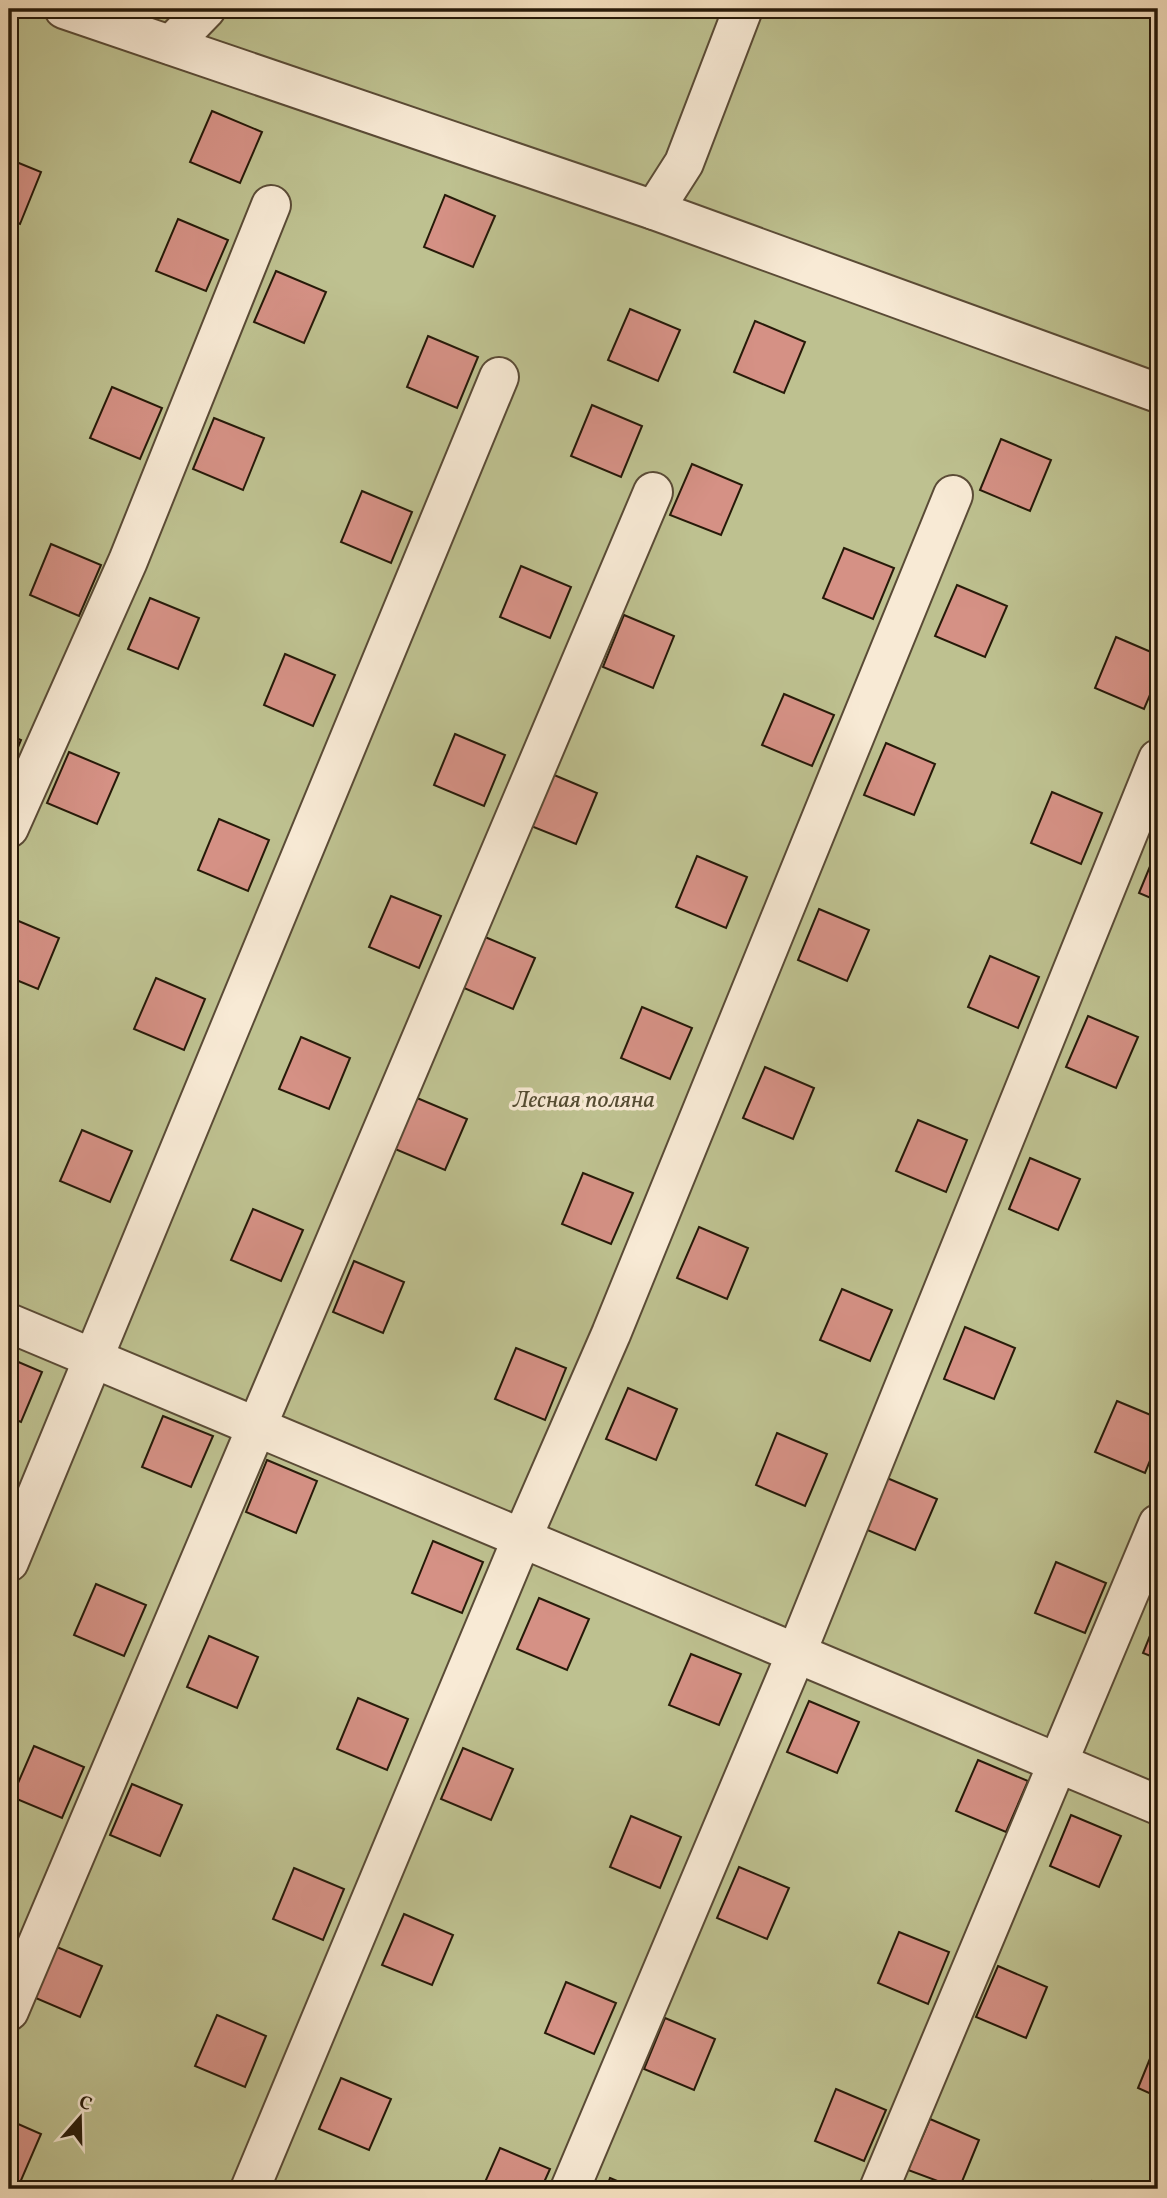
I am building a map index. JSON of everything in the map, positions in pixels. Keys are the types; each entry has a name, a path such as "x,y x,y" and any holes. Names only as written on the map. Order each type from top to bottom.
{"street":[{"path":"64,9 654,211 1158,393"},
{"path":"171,45 206,9"},
{"path":"654,211 684,163 743,9"},
{"path":"9,828 128,561 271,205"},
{"path":"9,1562 499,377"},
{"path":"9,2011 653,492"},
{"path":"250,2189 522,1538 611,1334 953,495"},
{"path":"570,2189 796,1654 1158,759"},
{"path":"9,1323 1158,1805"},
{"path":"879,2189 1158,1524"}],"green space":[{"name":"Лесная поляна","path":"9,9 1158,9 1158,2189 9,2189"}],"building":[{"path":"212,111 262,132 240,183 190,162"},
{"path":"9,159 41,172 20,224 9,219"},
{"path":"445,195 495,216 473,267 424,247"},
{"path":"178,219 228,240 206,291 156,271"},
{"path":"276,271 326,292 304,343 254,322"},
{"path":"630,309 680,330 658,381 608,360"},
{"path":"755,321 805,342 784,393 734,372"},
{"path":"428,336 478,357 457,408 407,387"},
{"path":"112,387 162,408 140,459 90,438"},
{"path":"592,405 642,426 621,477 571,456"},
{"path":"214,418 264,438 243,490 193,469"},
{"path":"1001,439 1051,460 1030,511 980,490"},
{"path":"692,464 742,485 721,535 670,515"},
{"path":"362,491 412,512 391,563 341,542"},
{"path":"51,544 101,565 79,616 30,595"},
{"path":"844,548 894,568 873,619 823,598"},
{"path":"521,566 571,587 550,638 500,617"},
{"path":"957,585 1007,606 985,657 935,636"},
{"path":"150,598 199,618 178,669 128,649"},
{"path":"624,615 674,636 653,688 603,667"},
{"path":"1116,637 1158,655 1158,676 1144,709 1095,688"},
{"path":"285,654 335,675 313,726 264,705"},
{"path":"784,694 834,715 812,766 762,745"},
{"path":"455,734 505,755 484,806 434,785"},
{"path":"9,735 21,740 9,769"},
{"path":"886,743 935,764 914,815 864,795"},
{"path":"69,752 119,773 97,824 47,803"},
{"path":"547,772 597,793 576,844 526,824"},
{"path":"1052,792 1102,813 1081,864 1031,843"},
{"path":"219,819 269,840 248,891 198,870"},
{"path":"1158,847 1158,901 1139,893"},
{"path":"697,856 747,877 726,928 676,907"},
{"path":"391,896 441,916 419,968 369,947"},
{"path":"819,909 869,930 847,981 798,960"},
{"path":"9,917 59,938 38,989 9,977"},
{"path":"485,937 535,958 513,1009 464,988"},
{"path":"990,956 1039,977 1018,1028 968,1007"},
{"path":"156,978 205,999 184,1050 134,1029"},
{"path":"642,1007 692,1028 670,1079 621,1058"},
{"path":"1088,1016 1138,1037 1116,1088 1066,1067"},
{"path":"301,1037 350,1058 329,1109 279,1089"},
{"path":"765,1067 814,1088 793,1139 743,1118"},
{"path":"417,1098 467,1119 445,1170 395,1149"},
{"path":"918,1120 967,1140 946,1192 896,1171"},
{"path":"82,1130 132,1151 110,1202 60,1181"},
{"path":"1030,1158 1080,1179 1058,1230 1009,1209"},
{"path":"583,1173 633,1193 611,1244 562,1224"},
{"path":"253,1209 303,1230 281,1281 231,1260"},
{"path":"699,1227 748,1248 727,1299 677,1278"},
{"path":"354,1261 404,1282 383,1333 333,1312"},
{"path":"842,1289 892,1310 870,1361 820,1340"},
{"path":"965,1327 1015,1348 994,1399 944,1379"},
{"path":"516,1348 566,1368 545,1420 495,1399"},
{"path":"9,1358 42,1372 21,1422 9,1417"},
{"path":"628,1388 677,1409 656,1460 606,1439"},
{"path":"1117,1401 1158,1418 1158,1441 1145,1473 1095,1452"},
{"path":"163,1416 213,1436 191,1487 142,1467"},
{"path":"777,1433 827,1454 805,1506 756,1485"},
{"path":"267,1460 317,1481 296,1533 246,1512"},
{"path":"887,1478 937,1499 915,1550 865,1529"},
{"path":"433,1541 483,1562 462,1613 412,1593"},
{"path":"1056,1562 1106,1583 1085,1633 1035,1613"},
{"path":"96,1584 146,1605 124,1656 74,1635"},
{"path":"539,1598 589,1619 567,1670 517,1649"},
{"path":"1158,1616 1158,1659 1143,1653"},
{"path":"209,1636 258,1657 237,1708 187,1687"},
{"path":"691,1654 741,1674 719,1725 669,1705"},
{"path":"358,1698 408,1719 387,1770 337,1749"},
{"path":"809,1701 859,1722 837,1773 787,1752"},
{"path":"34,1746 84,1767 62,1818 12,1797"},
{"path":"463,1748 513,1769 491,1820 441,1799"},
{"path":"978,1760 1028,1781 1006,1832 956,1811"},
{"path":"132,1784 182,1805 160,1856 110,1835"},
{"path":"1071,1815 1121,1836 1099,1887 1050,1866"},
{"path":"631,1816 681,1837 660,1888 610,1867"},
{"path":"739,1867 789,1888 767,1939 717,1918"},
{"path":"294,1868 344,1889 323,1940 273,1919"},
{"path":"404,1914 453,1935 432,1985 382,1965"},
{"path":"899,1932 949,1952 928,2004 878,1983"},
{"path":"52,1945 102,1966 80,2017 31,1996"},
{"path":"998,1966 1047,1987 1026,2038 976,2017"},
{"path":"566,1982 616,2003 594,2054 545,2033"},
{"path":"217,2015 266,2036 245,2087 195,2066"},
{"path":"665,2018 715,2039 694,2090 644,2069"},
{"path":"1158,2039 1158,2097 1138,2088"},
{"path":"341,2078 391,2099 369,2150 319,2129"},
{"path":"836,2089 886,2110 864,2161 815,2141"},
{"path":"930,2119 979,2140 959,2189 908,2170"},
{"path":"9,2120 41,2134 19,2185 9,2180"},
{"path":"500,2148 550,2169 541,2189 482,2189"},
{"path":"610,2178 636,2189 606,2189"},
{"path":"1092,2181 1111,2189 1088,2189"}]}
